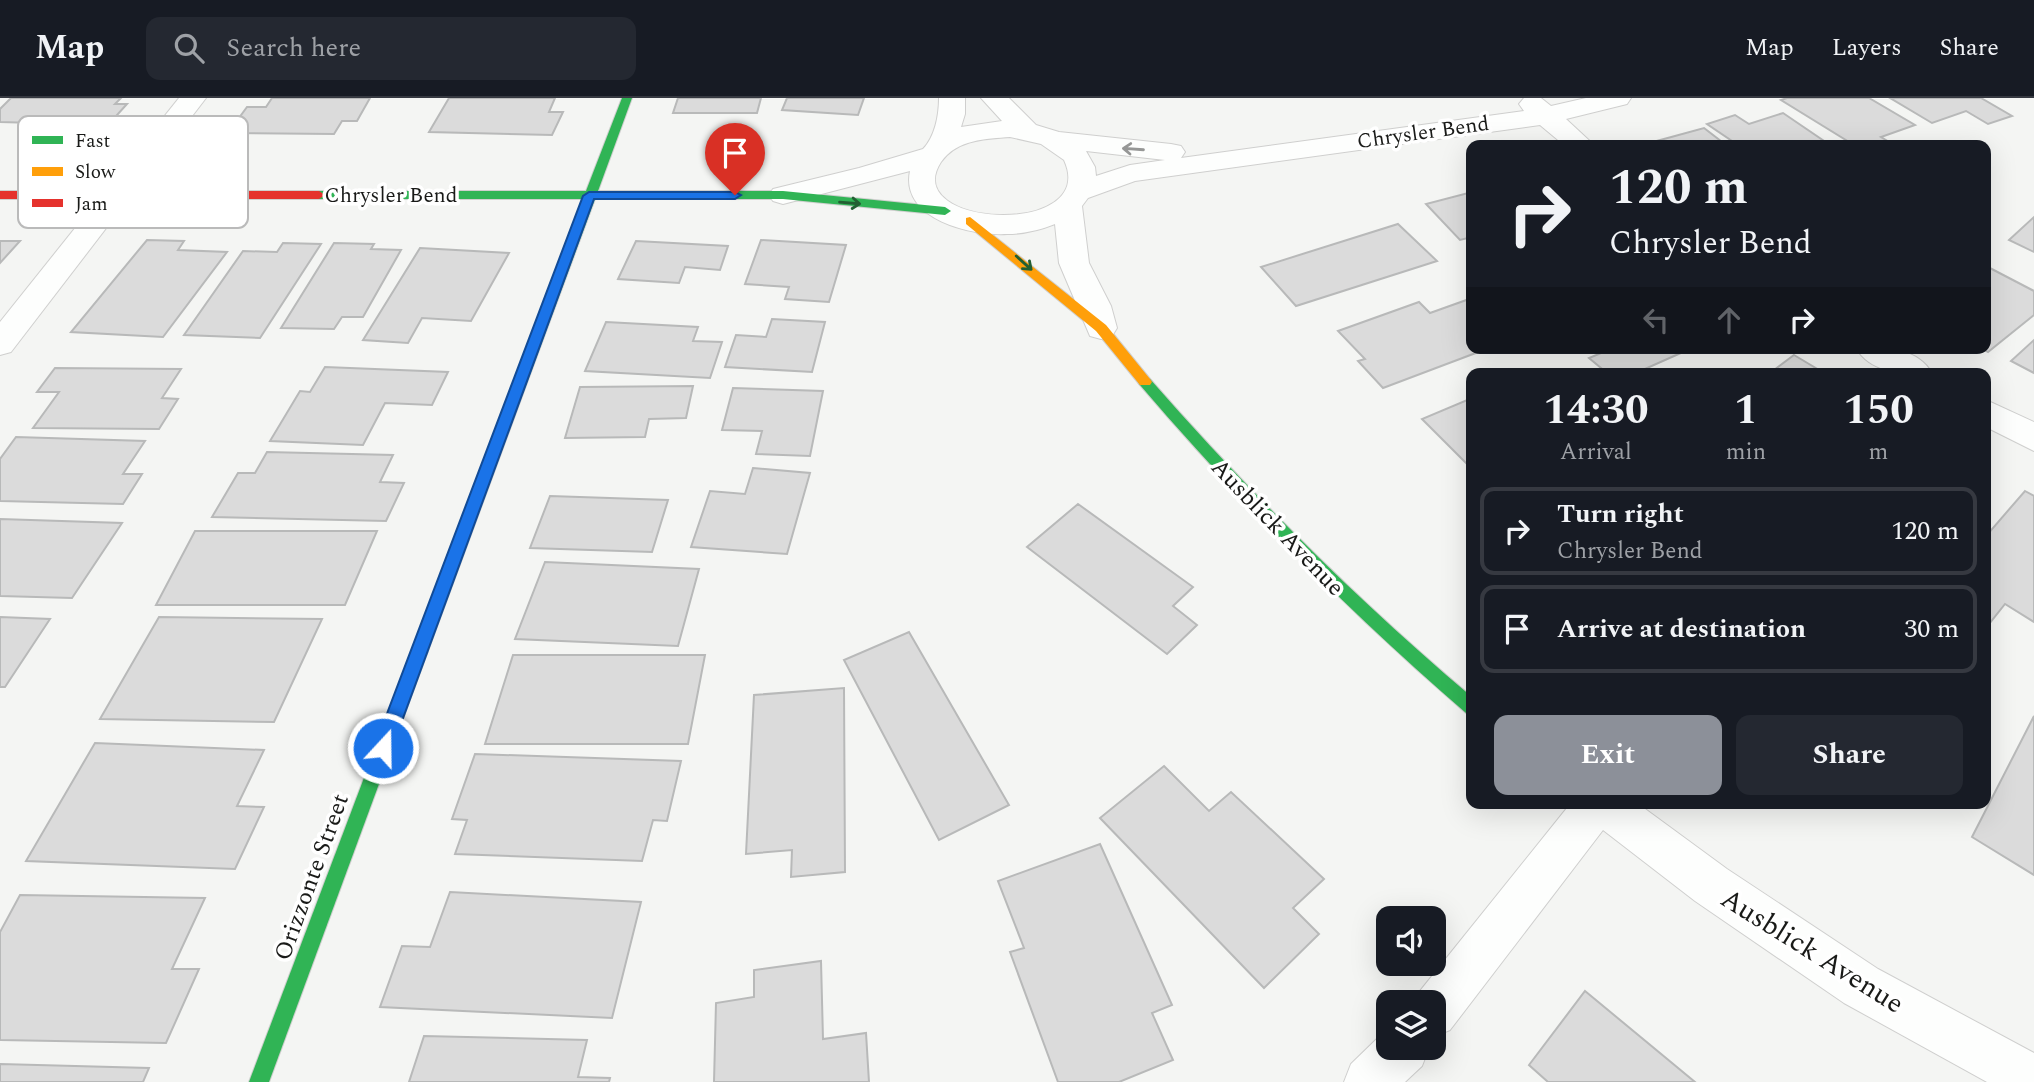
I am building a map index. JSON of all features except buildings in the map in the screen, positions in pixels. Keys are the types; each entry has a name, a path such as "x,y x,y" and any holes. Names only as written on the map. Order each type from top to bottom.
{"street":[{"path":"179,116 193,98"},
{"name":"Orizzonte Street","path":"259,1082 627,98"},
{"path":"936,151 961,136 985,130 1026,131 1056,140 1071,151 1080,163 1083,177 1074,198 1034,221 991,225 958,216 930,199 923,185 923,170 936,151 952,114 951,98"},
{"path":"994,98 1026,131"},
{"name":"Chrysler Bend","path":"1074,198 1130,173 1535,107 1618,98"},
{"path":"1535,107 1574,140"},
{"name":"Chrysler Bend","path":"1056,140 1226,159"},
{"name":"Chrysler Bend","path":"783,195 867,175 936,151"},
{"name":"Chrysler Bend","path":"0,195 18,195"},
{"name":"Chrysler Bend","path":"248,195 783,195 958,216"},
{"name":"Ausblick Avenue","path":"1074,198 1074,262 1095,306 1101,328"},
{"name":"Ausblick Avenue","path":"958,216 998,241 1079,313 1101,328 1136,373 1246,499 1410,657 1466,703"},
{"path":"0,344 90,228"},
{"path":"1883,354 1907,368"},
{"path":"1991,415 2034,439"},
{"path":"1446,997 1595,809"},
{"name":"Ausblick Avenue","path":"1608,809 1711,885 1861,986 2034,1080"},
{"path":"1369,1082 1392,1060"}],"traffic: fast":[{"path":"517,391 627,98"},
{"path":"319,195 783,195 945,211"},
{"path":"1145,382 1301,552 1466,703"},
{"path":"259,1082 420,651"}],"traffic: slow":[{"path":"970,221 1101,328 1145,382"},
{"path":"420,651 517,391"}],"traffic: jam":[{"path":"0,195 18,195"},
{"path":"248,195 319,195"}],"route":[{"path":"383,748 589,196 735,195"}]}
